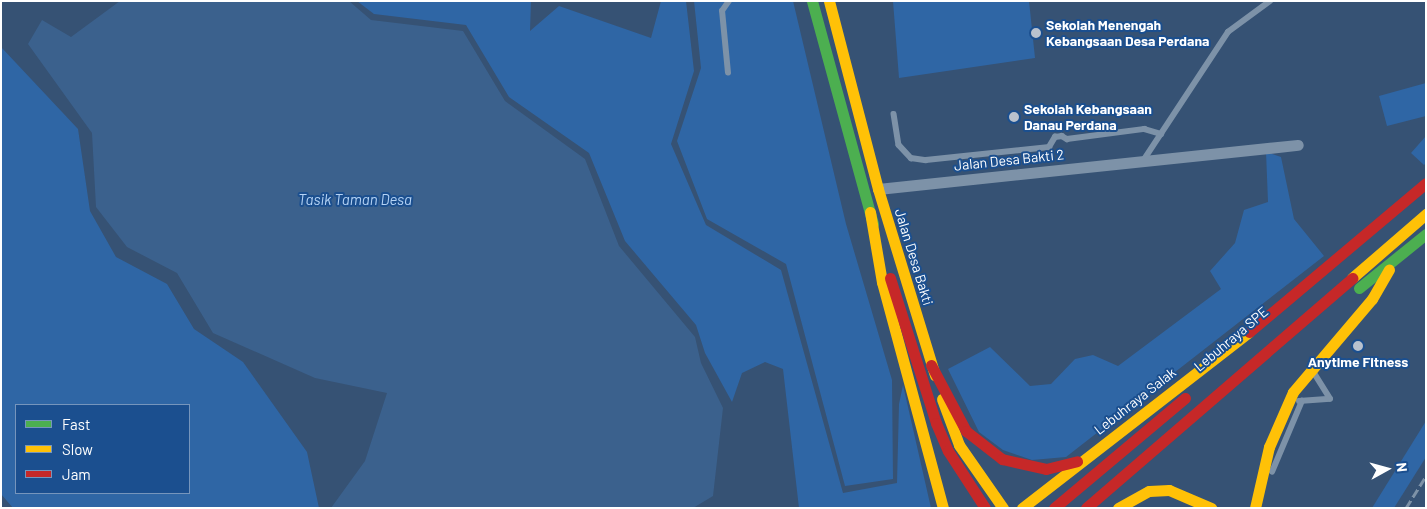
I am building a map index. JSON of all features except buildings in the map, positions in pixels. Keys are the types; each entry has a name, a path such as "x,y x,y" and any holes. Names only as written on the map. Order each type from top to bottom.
{"main road":[{"name":"Jalan Desa Bakti","path":"812,1 870,212 936,423 969,486 985,508"},
{"name":"Jalan Desa Bakti","path":"829,1 878,190 952,429 977,475 1002,508"},
{"name":"Lebuhraya Salak","path":"1022,508 1348,253 1426,183"},
{"name":"Lebuhraya SPE","path":"1054,508 1426,192"},
{"path":"870,212 882,282 943,508"},
{"path":"1088,508 1426,214"},
{"path":"1088,508 1394,262 1426,234"},
{"path":"1255,508 1269,447 1289,400 1309,368 1372,299 1394,262"},
{"path":"931,365 966,430 1002,460 1046,469 1089,455"},
{"path":"1118,508 1149,491 1169,490 1211,508"}],"street":[{"name":"Jalan Desa Bakti 2","path":"878,190 1298,145"}],"lane":[{"path":"728,73 722,11 729,1"},
{"path":"1143,161 1228,32 1270,1"},
{"path":"894,114 899,145 911,158 926,160 1049,147 1055,137 1062,136 1067,140 1144,129 1161,134"},
{"path":"1289,400 1330,399 1329,391 1309,368"},
{"path":"1262,508 1302,401"}],"shaded area":[{"path":"357,1 531,1 530,31 559,6 651,38 661,1 686,1 694,71 671,144 706,225 781,270 843,493 897,483 899,404 903,385 931,508 799,508 783,369 765,362 742,373 732,402 705,353 696,325 625,241 589,153 509,97 466,25 374,14"},
{"path":"694,1 793,1 846,224 892,380 893,479 845,486 786,264 707,219 677,141 701,68"},
{"path":"893,1 1029,1 1035,58 899,78"},
{"path":"1,47 78,129 90,211 116,257 167,284 194,329 243,362 307,452 319,508 13,508 1,494"},
{"path":"1426,83 1426,116 1387,126 1379,96"},
{"path":"1426,136 1426,163 1424,165 1411,153"},
{"path":"1266,152 1281,157 1294,219 1324,256 1066,457 1032,460 1003,450 979,432 948,369 990,347 1030,386 1051,384 1075,359 1093,355 1118,366 1221,289 1210,271 1235,243 1244,210 1268,202"},
{"path":"1426,421 1426,457 1394,508 1372,508"}],"water":[{"name":"Tasik Taman Desa","path":"120,1 349,1 371,20 463,31 505,101 585,159 619,246 695,337 701,363 723,408 713,496 693,508 331,508 365,461 387,393 315,378 213,333 177,273 127,247 96,207 92,133 28,44 42,20 71,37"}],"railway":[{"path":"1406,508 1426,476"}],"traffic: fast":[{"path":"812,1 873,224"},
{"path":"1359,288 1426,234"}],"traffic: slow":[{"path":"829,1 878,189 935,376"},
{"path":"870,212 882,282 943,508"},
{"path":"1352,278 1426,214"},
{"path":"1255,508 1269,447 1293,392 1372,299 1389,270"},
{"path":"1022,508 1249,332"},
{"path":"942,399 959,445 1003,508"},
{"path":"1118,508 1149,491 1169,490 1211,508"}],"traffic: jam":[{"path":"1249,332 1426,183"},
{"path":"890,278 936,423 948,451 985,508"},
{"path":"1086,508 1352,278"},
{"path":"931,365 966,431 1002,459 1046,469 1077,461"},
{"path":"1054,508 1185,398"}],"place":[{"name":"Sekolah Menengah Kebangsaan Desa Perdana","path":"1036,33"},
{"name":"Sekolah Kebangsaan Danau Perdana","path":"1014,117"},
{"name":"Anytime Fitness","path":"1358,346"}]}
